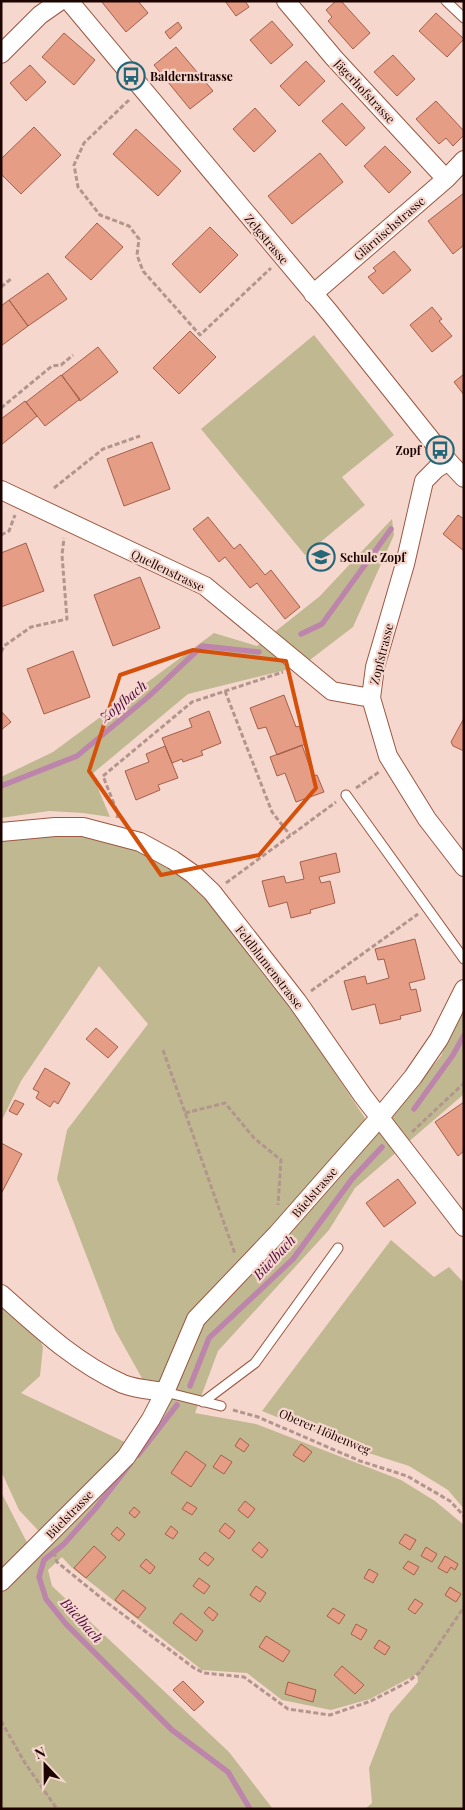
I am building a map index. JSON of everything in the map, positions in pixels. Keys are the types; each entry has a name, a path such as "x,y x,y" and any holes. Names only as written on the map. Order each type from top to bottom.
{"street":[{"path":"1,54 40,15 60,1"},
{"name":"Zelgstrasse","path":"69,1 464,478"},
{"name":"Jägerhofstrasse","path":"286,1 334,58 446,179"},
{"name":"Glärnischstrasse","path":"313,294 446,179 464,160"},
{"name":"Zopfstrasse","path":"448,461 436,469 424,481 405,564 375,667 371,698 388,756 427,819 464,867"},
{"name":"Quellenstrasse","path":"1,490 205,586 332,691 371,698"},
{"name":"Feldblumenstrasse","path":"1,832 55,827 83,827 140,842 173,860 193,874 212,892 297,1001 363,1096 464,1228"},
{"name":"Büelstrasse","path":"1,1582 126,1457 151,1419 165,1392 196,1319 241,1272 380,1117 413,1077 439,1039 464,989"},
{"path":"1,1294 57,1343 89,1366 125,1385 165,1392"}],"lane":[{"path":"446,1 464,18"},
{"path":"346,795 464,960"},
{"path":"203,1402 255,1363 338,1248"},
{"path":"165,1392 221,1406"}],"path":[{"path":"131,98 84,143 74,165 78,187 100,215 129,226 139,239 137,255 143,271 200,335 272,268"},
{"path":"1,287 12,278"},
{"path":"2,405 52,366 61,365 73,355"},
{"path":"54,488 103,449 140,436"},
{"path":"1,535 9,531 20,500"},
{"path":"1,652 3,645 32,627 67,619 62,555 65,521"},
{"path":"118,814 103,776 192,702 302,666"},
{"path":"225,691 272,812 290,835"},
{"path":"222,886 392,763"},
{"path":"304,996 426,908"},
{"path":"162,1050 241,1272"},
{"path":"408,1136 464,1083"},
{"path":"185,1113 224,1102 254,1138 281,1160 278,1206"},
{"name":"Oberer Höhenweg","path":"221,1406 258,1417 360,1461 407,1476 450,1501 464,1516"},
{"path":"56,1557 57,1562 105,1601 194,1668 204,1673 244,1677 288,1709 330,1715 371,1702 408,1682 420,1672 464,1607"},
{"path":"1,1721 25,1763 57,1809"}],"highlighted area":[{"path":"193,650 286,661 316,788 259,855 161,875 89,771 120,675"}],"shaded area":[{"path":"314,335 394,435 342,477 365,505 305,555 201,429"},
{"path":"392,519 394,535 353,627 302,666 188,694 92,774 110,817 49,811 1,818 1,777 53,752 214,633 257,646 320,596"},
{"path":"55,835 97,838 137,851 184,879 208,902 304,1026 376,1135 441,1056 464,1002 464,1094 355,1188 329,1230 218,1351 195,1413 256,1424 401,1480 435,1501 464,1525 464,1809 365,1809 372,1803 369,1768 390,1714 418,1682 417,1674 370,1699 331,1710 282,1700 247,1673 202,1670 71,1567 62,1557 48,1570 52,1586 229,1752 273,1809 1,1809 1,1492 35,1558 49,1542 19,1510 1,1471 1,1303 36,1332 43,1347 40,1376 21,1393 129,1444 153,1398 115,1330 57,1179 67,1130 148,1024 99,966 21,1081 1,1122 1,841"},
{"path":"391,1240 434,1277 449,1267 464,1283 464,1509 448,1490 409,1466 353,1448 262,1411"}],"building":[{"path":"101,1 138,1 148,13 126,32"},
{"path":"225,1 245,1 249,7 236,16"},
{"path":"336,1 341,1 370,33 353,49 328,21 332,17 326,10"},
{"path":"436,13 464,39 447,57 419,31"},
{"path":"272,21 293,45 271,64 250,40"},
{"path":"178,22 182,28 170,39 165,32"},
{"path":"64,33 95,60 74,85 42,57"},
{"path":"176,47 213,91 190,109 154,65"},
{"path":"393,55 415,79 397,96 374,72"},
{"path":"306,61 325,81 299,106 280,86"},
{"path":"30,65 46,82 26,101 10,83"},
{"path":"436,101 464,131 464,135 453,146 446,138 439,144 416,119"},
{"path":"342,103 365,128 346,146 322,121"},
{"path":"255,108 276,131 254,152 233,129"},
{"path":"34,127 61,155 21,194 1,174 1,159"},
{"path":"136,129 181,171 158,196 113,154"},
{"path":"385,146 411,172 389,193 364,166"},
{"path":"320,153 343,182 292,224 268,196"},
{"path":"464,193 464,245 453,254 428,221"},
{"path":"97,223 123,247 91,280 65,257"},
{"path":"210,227 238,255 200,293 172,264"},
{"path":"394,251 411,270 383,294 368,277 376,271 373,268"},
{"path":"48,273 67,299 28,326 9,300"},
{"path":"9,300 28,326 1,346 1,306"},
{"path":"432,307 442,319 439,321 452,336 432,352 410,325"},
{"path":"190,331 216,357 179,394 153,368"},
{"path":"98,347 118,372 80,401 62,375"},
{"path":"464,374 464,395 454,382"},
{"path":"61,375 80,399 45,426 26,402"},
{"path":"25,401 37,416 1,445 1,419"},
{"path":"152,442 170,489 124,506 107,459"},
{"path":"458,515 464,519 464,551 443,534"},
{"path":"208,517 234,549 240,544 265,575 271,570 300,607 285,619 257,583 250,588 225,557 219,562 193,529"},
{"path":"26,543 44,591 1,607 1,553"},
{"path":"140,577 160,628 113,646 94,595"},
{"path":"73,651 90,697 44,714 27,669"},
{"path":"284,695 296,727 299,726 306,744 277,755 266,727 258,729 250,708"},
{"path":"1,711 11,722 1,730"},
{"path":"209,711 221,743 201,751 203,755 183,762 182,759 172,763 162,738 192,727 189,719"},
{"path":"464,718 464,751 453,746 451,742"},
{"path":"302,745 313,776 317,775 324,792 296,802 285,773 277,776 270,757"},
{"path":"165,746 178,778 158,785 160,790 136,800 125,771 149,762 146,754"},
{"path":"336,853 340,872 319,877 321,883 330,881 335,903 310,910 311,913 291,918 287,902 269,907 262,881 284,876 286,883 304,879 300,862"},
{"path":"415,939 425,979 409,983 411,990 416,989 421,1011 400,1016 401,1019 380,1024 375,1004 352,1010 344,981 365,976 367,984 389,978 384,959 378,960 375,949"},
{"path":"96,1028 118,1047 108,1058 86,1039"},
{"path":"45,1068 70,1083 58,1104 54,1101 50,1107 36,1098 39,1092 33,1089"},
{"path":"15,1100 24,1104 17,1115 9,1111"},
{"path":"464,1102 464,1151 458,1156 435,1122"},
{"path":"1,1143 22,1154 1,1194"},
{"path":"398,1179 416,1203 384,1227 366,1203"},
{"path":"240,1438 249,1445 244,1452 235,1446"},
{"path":"301,1444 312,1452 304,1462 293,1455"},
{"path":"186,1451 206,1465 191,1487 171,1473"},
{"path":"221,1455 232,1462 224,1474 213,1467"},
{"path":"245,1501 255,1509 248,1518 238,1510"},
{"path":"187,1502 197,1508 192,1515 182,1509"},
{"path":"134,1507 140,1512 135,1518 129,1513"},
{"path":"225,1523 235,1531 229,1539 219,1531"},
{"path":"171,1526 178,1532 173,1539 165,1534"},
{"path":"117,1527 125,1534 119,1541 111,1534"},
{"path":"405,1534 416,1540 410,1550 399,1543"},
{"path":"259,1542 268,1550 262,1558 252,1550"},
{"path":"94,1546 106,1557 86,1578 74,1568"},
{"path":"426,1547 437,1554 432,1562 421,1556"},
{"path":"205,1552 214,1559 208,1566 199,1559"},
{"path":"445,1556 458,1564 455,1570 451,1567 447,1573 438,1568"},
{"path":"146,1559 155,1567 150,1574 140,1566"},
{"path":"408,1561 419,1567 414,1575 403,1568"},
{"path":"369,1569 378,1574 373,1583 364,1578"},
{"path":"199,1578 210,1586 204,1594 193,1586"},
{"path":"256,1586 266,1593 260,1602 250,1595"},
{"path":"450,1587 461,1594 456,1602 445,1595"},
{"path":"123,1590 146,1608 138,1618 115,1600"},
{"path":"415,1599 423,1604 415,1614 408,1609"},
{"path":"209,1607 218,1614 213,1621 204,1613"},
{"path":"333,1608 345,1615 339,1624 327,1616"},
{"path":"181,1613 203,1631 196,1641 173,1623"},
{"path":"356,1624 367,1630 361,1640 351,1634"},
{"path":"266,1636 290,1651 283,1662 259,1647"},
{"path":"379,1640 390,1647 385,1655 374,1648"},
{"path":"342,1666 364,1685 355,1694 334,1675"},
{"path":"183,1681 204,1702 194,1711 173,1690"},
{"path":"288,1682 316,1690 313,1702 285,1694"}],"waterway":[{"name":"Zopfbach","path":"301,634 322,624 391,529"},
{"name":"Zopfbach","path":"1,786 77,756 148,697 202,646 259,652"},
{"name":"Büelbach","path":"414,1109 453,1055 464,1035"},
{"name":"Büelbach","path":"190,1386 209,1338 293,1259 352,1179 382,1147"},
{"name":"Büelbach","path":"138,1455 177,1405"},
{"name":"Büelbach","path":"130,1464 96,1508 64,1544 44,1560 39,1577 46,1599 66,1624 172,1730 228,1772 250,1809"}],"place":[{"name":"Baldernstrasse","path":"131,76"},
{"name":"Zopf","path":"440,450"},
{"name":"Schule Zopf","path":"321,557"}]}
